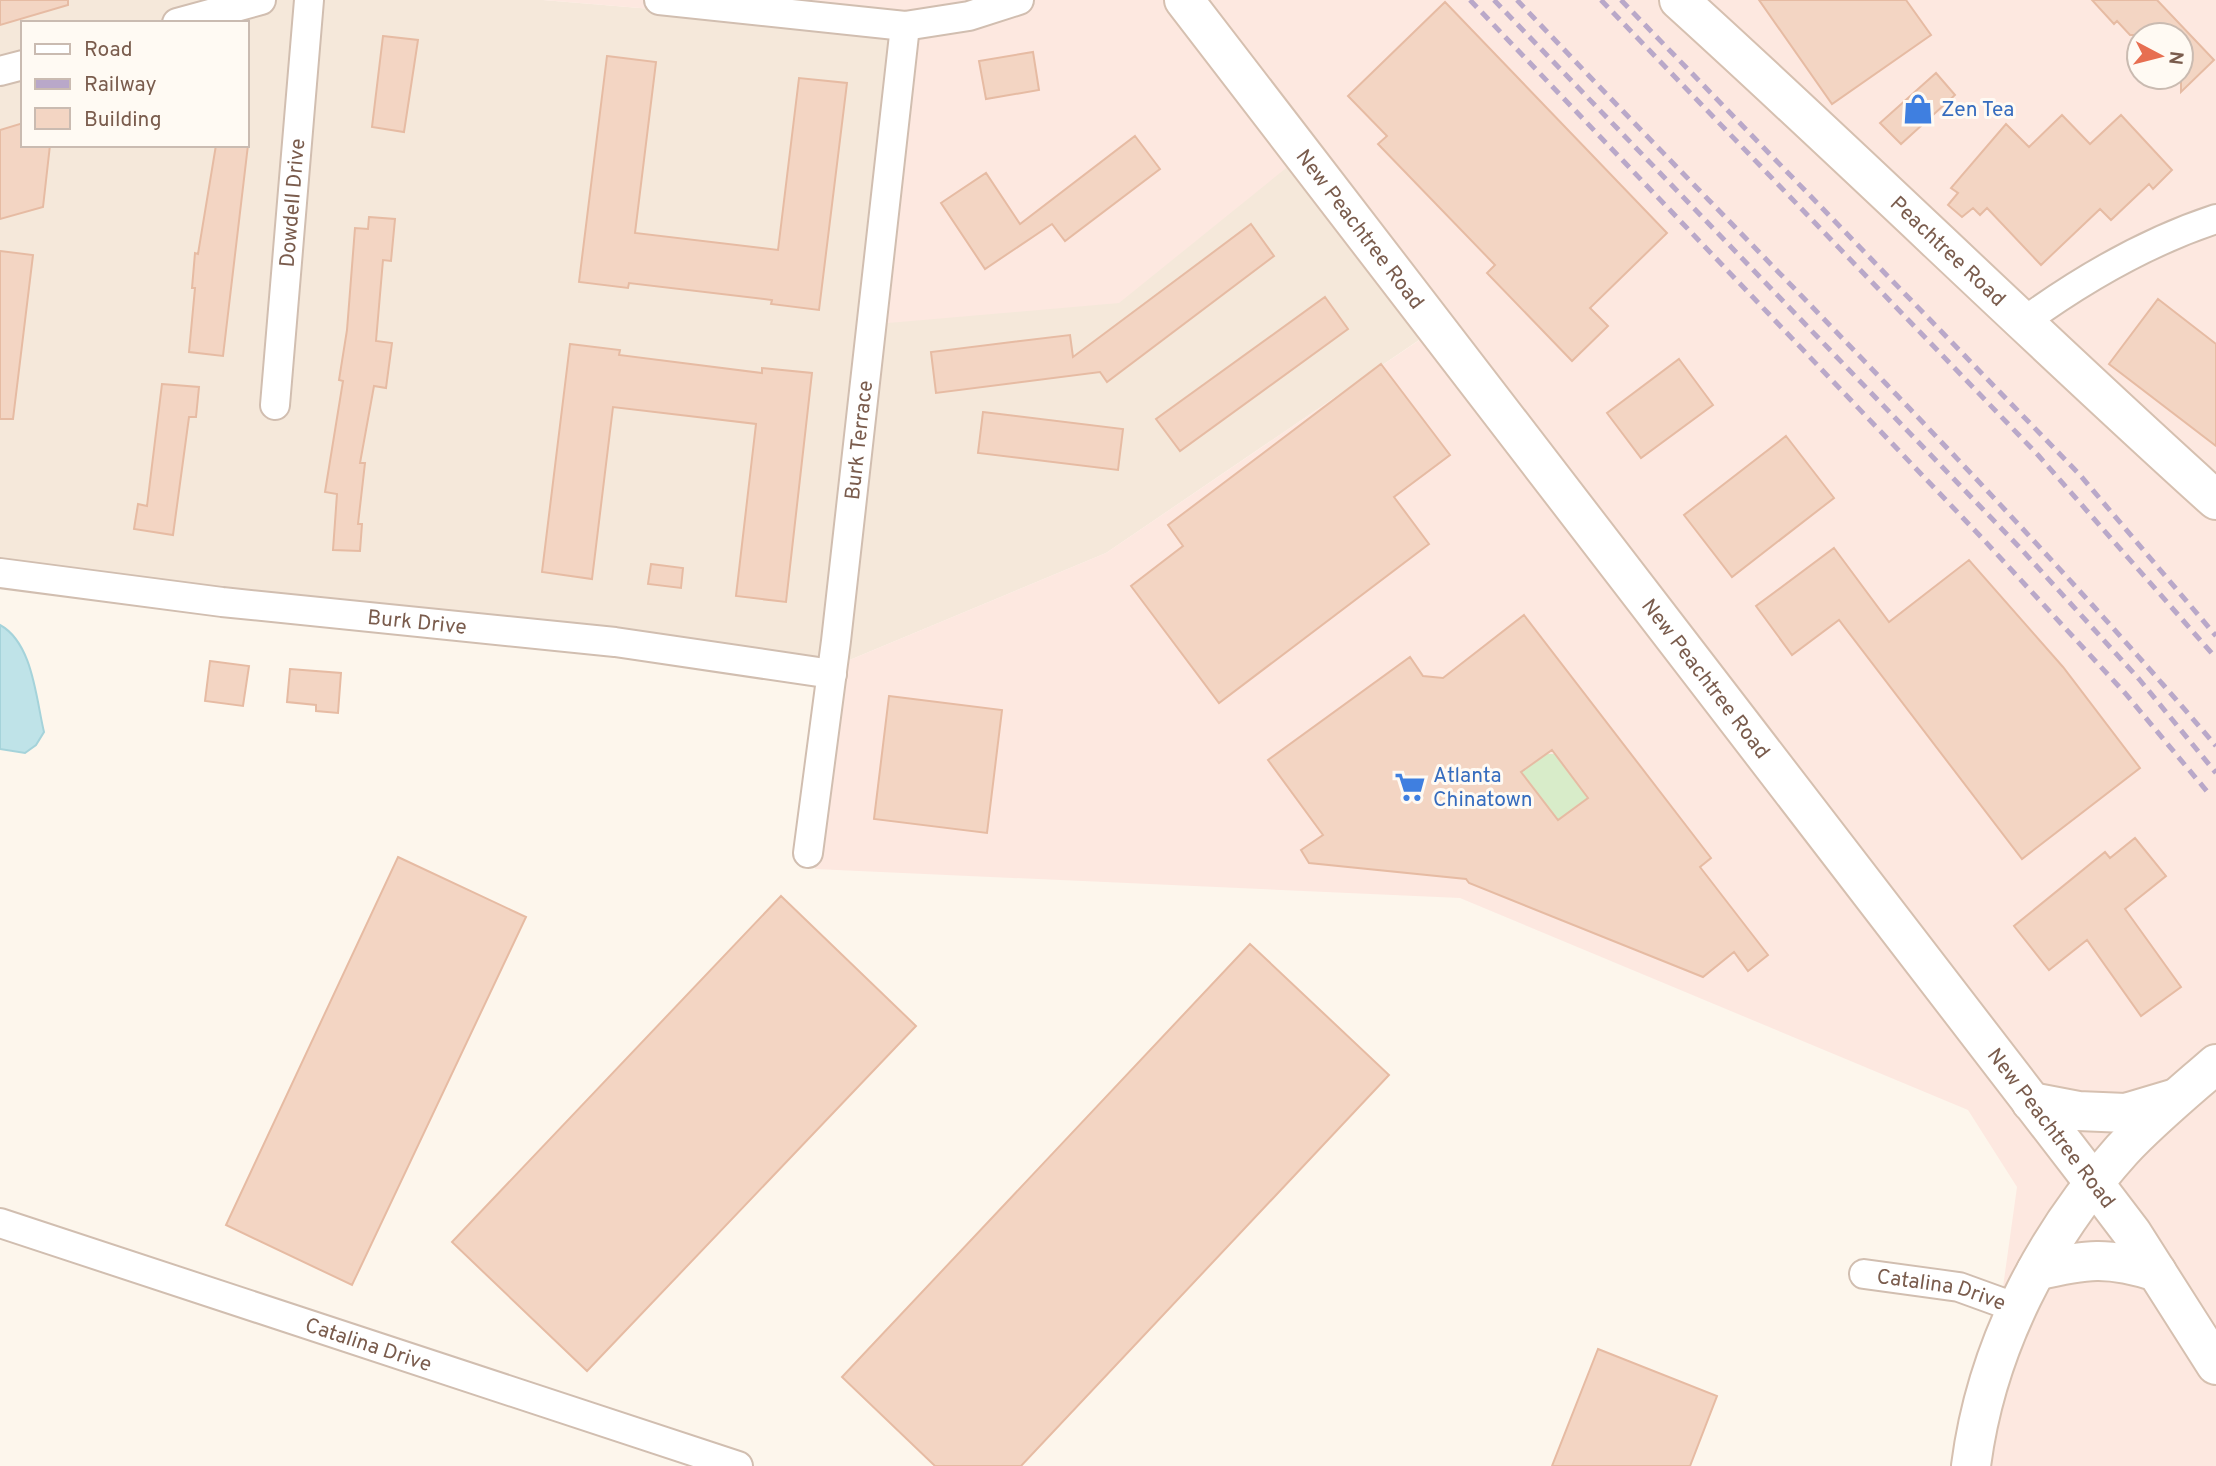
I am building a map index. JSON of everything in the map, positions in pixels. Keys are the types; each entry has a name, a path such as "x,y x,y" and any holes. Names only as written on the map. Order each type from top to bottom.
{"street":[{"path":"184,21 261,0"},
{"name":"Dowdell Drive","path":"275,405 309,0"},
{"path":"659,0 905,26 969,16 1019,0"},
{"name":"New Peachtree Road","path":"1184,0 2094,1183 2157,1272 2216,1365"},
{"name":"Peachtree Road","path":"1679,0 1833,140 2022,323 2216,500"},
{"name":"Burk Terrace","path":"808,853 832,674 905,26"},
{"path":"0,71 21,66"},
{"path":"2022,323 2052,301 2140,249 2216,219"},
{"name":"Burk Drive","path":"0,573 222,602 615,642 832,674"},
{"path":"1971,1466 1986,1394 2002,1341 2036,1271 2094,1183 2124,1149 2216,1064"},
{"path":"2031,1102 2078,1111 2126,1113 2178,1097"},
{"name":"Catalina Drive","path":"0,1223 738,1466"},
{"path":"2036,1271 2075,1262 2121,1260 2157,1272"},
{"name":"Catalina Drive","path":"1864,1274 1959,1287 2017,1308"}],"shaded area":[{"path":"0,0 543,0 907,30 1311,148 1444,323 1106,553 840,664 0,580"},
{"path":"543,0 2216,0 2216,1466 1978,1466 2017,1187 1968,1110 1460,898 815,869 840,664 1106,553 1443,324 1311,148 1119,303 865,325 907,30"}],"green space":[{"path":"1547,754 1555,754 1588,798 1558,820 1521,772"}],"water":[{"path":"0,625 11,633 26,658 44,732 36,745 25,753 0,749"}],"building":[{"path":"0,0 68,0 68,5 0,25"},
{"path":"1759,0 1906,0 1931,35 1832,104"},
{"path":"2092,0 2157,0 2177,21 2125,21 2125,30 2117,21 2114,24"},
{"path":"1445,2 1667,233 1590,308 1608,326 1572,361 1487,273 1495,265 1378,144 1387,136 1348,96"},
{"path":"383,36 418,40 404,132 372,127"},
{"path":"2195,40 2214,60 2195,78"},
{"path":"1033,52 1039,90 986,99 979,61"},
{"path":"607,56 656,62 635,233 778,250 799,78 847,83 819,310 771,304 772,300 629,283 628,288 579,282"},
{"name":"Zen Tea","path":"1936,73 1955,95 1901,144 1880,123"},
{"path":"2062,115 2090,144 2121,115 2172,170 2153,189 2149,184 2111,220 2100,209 2041,265 1987,208 1980,215 1973,208 1962,217 1948,205 1958,193 1951,188 2006,124 2029,147"},
{"path":"21,124 21,147 50,147 43,207 0,219 0,130"},
{"path":"1135,136 1160,169 1065,241 1052,224 985,269 941,203 986,173 1020,224"},
{"path":"216,147 248,147 223,356 189,352 195,288 192,288 195,253 198,254"},
{"path":"369,217 395,219 391,261 383,260 376,341 392,343 386,388 374,386 360,463 365,463 358,524 362,524 360,551 333,550 337,494 325,492 343,381 339,380 347,330 355,228 368,229"},
{"path":"1251,224 1274,256 1107,382 1100,372 936,393 931,352 1070,335 1073,357"},
{"path":"0,251 33,255 13,419 0,419"},
{"path":"1325,297 1348,329 1180,451 1156,419"},
{"path":"2158,299 2216,344 2216,446 2109,364"},
{"path":"570,344 620,350 619,355 762,373 762,368 812,373 786,602 736,596 756,424 613,407 592,579 542,572"},
{"path":"1679,359 1713,405 1641,458 1607,413"},
{"path":"1381,364 1450,455 1394,497 1429,544 1219,703 1131,586 1183,546 1168,525"},
{"path":"162,384 199,387 196,417 189,417 173,535 134,529 138,504 147,506"},
{"path":"983,412 1123,429 1118,470 978,453"},
{"path":"1786,436 1834,498 1732,577 1684,515"},
{"path":"1834,548 1889,622 1969,560 2063,667 2140,768 2022,859 1839,620 1792,655 1756,606"},
{"path":"651,564 683,568 681,588 648,584"},
{"name":"Atlanta Chinatown","path":"1524,615 1711,858 1700,867 1768,955 1748,971 1734,952 1703,977 1469,883 1466,879 1309,863 1301,850 1323,835 1268,760 1410,657 1423,676 1443,678","holes":["1552,750 1588,798 1558,820 1521,772"]},
{"path":"210,661 249,666 243,706 205,701"},
{"path":"290,669 341,673 338,713 316,711 316,705 287,702"},
{"path":"889,696 1002,710 987,833 874,819"},
{"path":"2135,838 2166,876 2125,909 2181,987 2141,1016 2087,940 2049,970 2014,926 2105,852 2110,858"},
{"path":"398,857 526,917 352,1285 226,1225"},
{"path":"781,896 916,1026 587,1371 452,1242"},
{"path":"1250,944 1389,1075 1021,1466 935,1466 842,1377"},
{"path":"1598,1349 1717,1396 1690,1466 1552,1466"}],"railway":[{"path":"1470,0 1983,539 2125,693 2210,795"},
{"path":"1494,0 2022,550 2139,679 2216,773"},
{"path":"1517,0 1959,461 2132,649 2216,746"},
{"path":"1601,0 2038,455 2216,658"},
{"path":"1621,0 2080,475 2216,636"}],"place":[{"name":"Zen Tea","path":"1918,109"},
{"name":"Atlanta Chinatown","path":"1410,787"}]}
